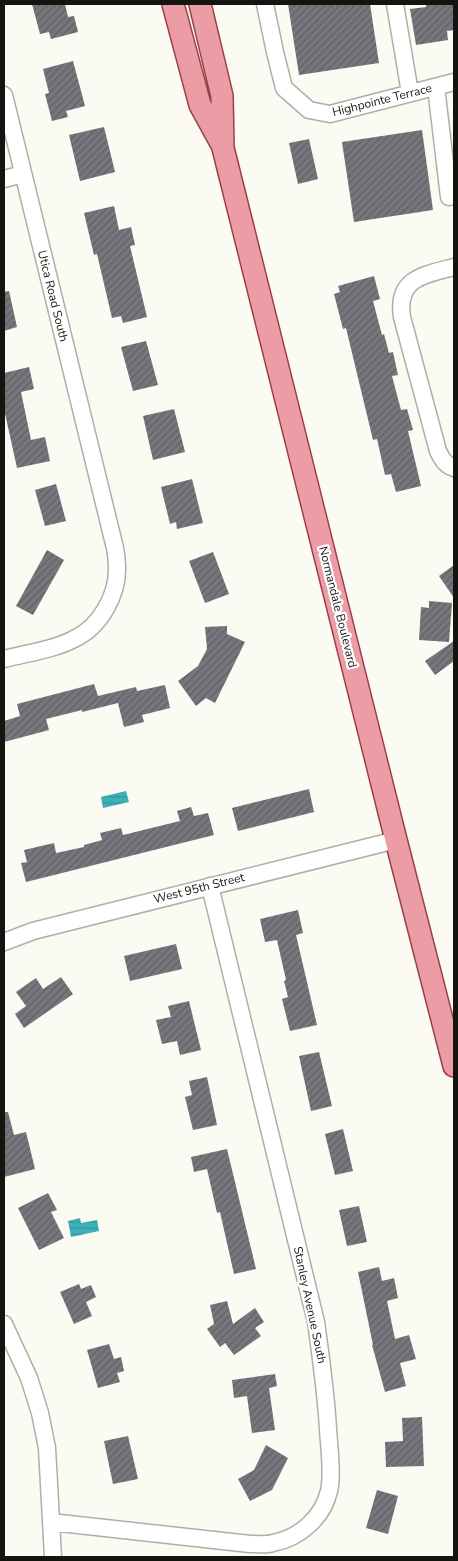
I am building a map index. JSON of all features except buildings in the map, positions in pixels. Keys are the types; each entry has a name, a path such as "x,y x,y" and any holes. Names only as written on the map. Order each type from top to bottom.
{"main road":[{"name":"Normandale Boulevard","path":"173,4 200,105 223,148"},
{"name":"Normandale Boulevard","path":"200,4 222,96 223,148 454,1066"}],"street":[{"name":"Highpointe Terrace","path":"265,4 284,88 308,110 330,114 454,82"},
{"path":"395,4 410,93"},
{"path":"436,87 450,197"},
{"name":"Utica Road South","path":"4,95 103,497 115,548 117,568 115,588 94,626 75,639 53,647 4,659"},
{"path":"4,178 23,174"},
{"path":"454,268 414,280 404,290 400,303 402,317 438,451 442,460 454,468"},
{"name":"West 95th Street","path":"4,942 33,930 396,840"},
{"name":"Stanley Avenue South","path":"51,1522 250,1544 272,1544 291,1538 309,1525 321,1510 330,1490 324,1372 316,1322 210,886"},
{"path":"4,1324 30,1378 40,1412 47,1448 53,1557"}],"water":[{"path":"126,791 129,802 103,808 101,797"},
{"path":"80,1218 81,1223 97,1220 99,1231 71,1237 68,1221"}]}
